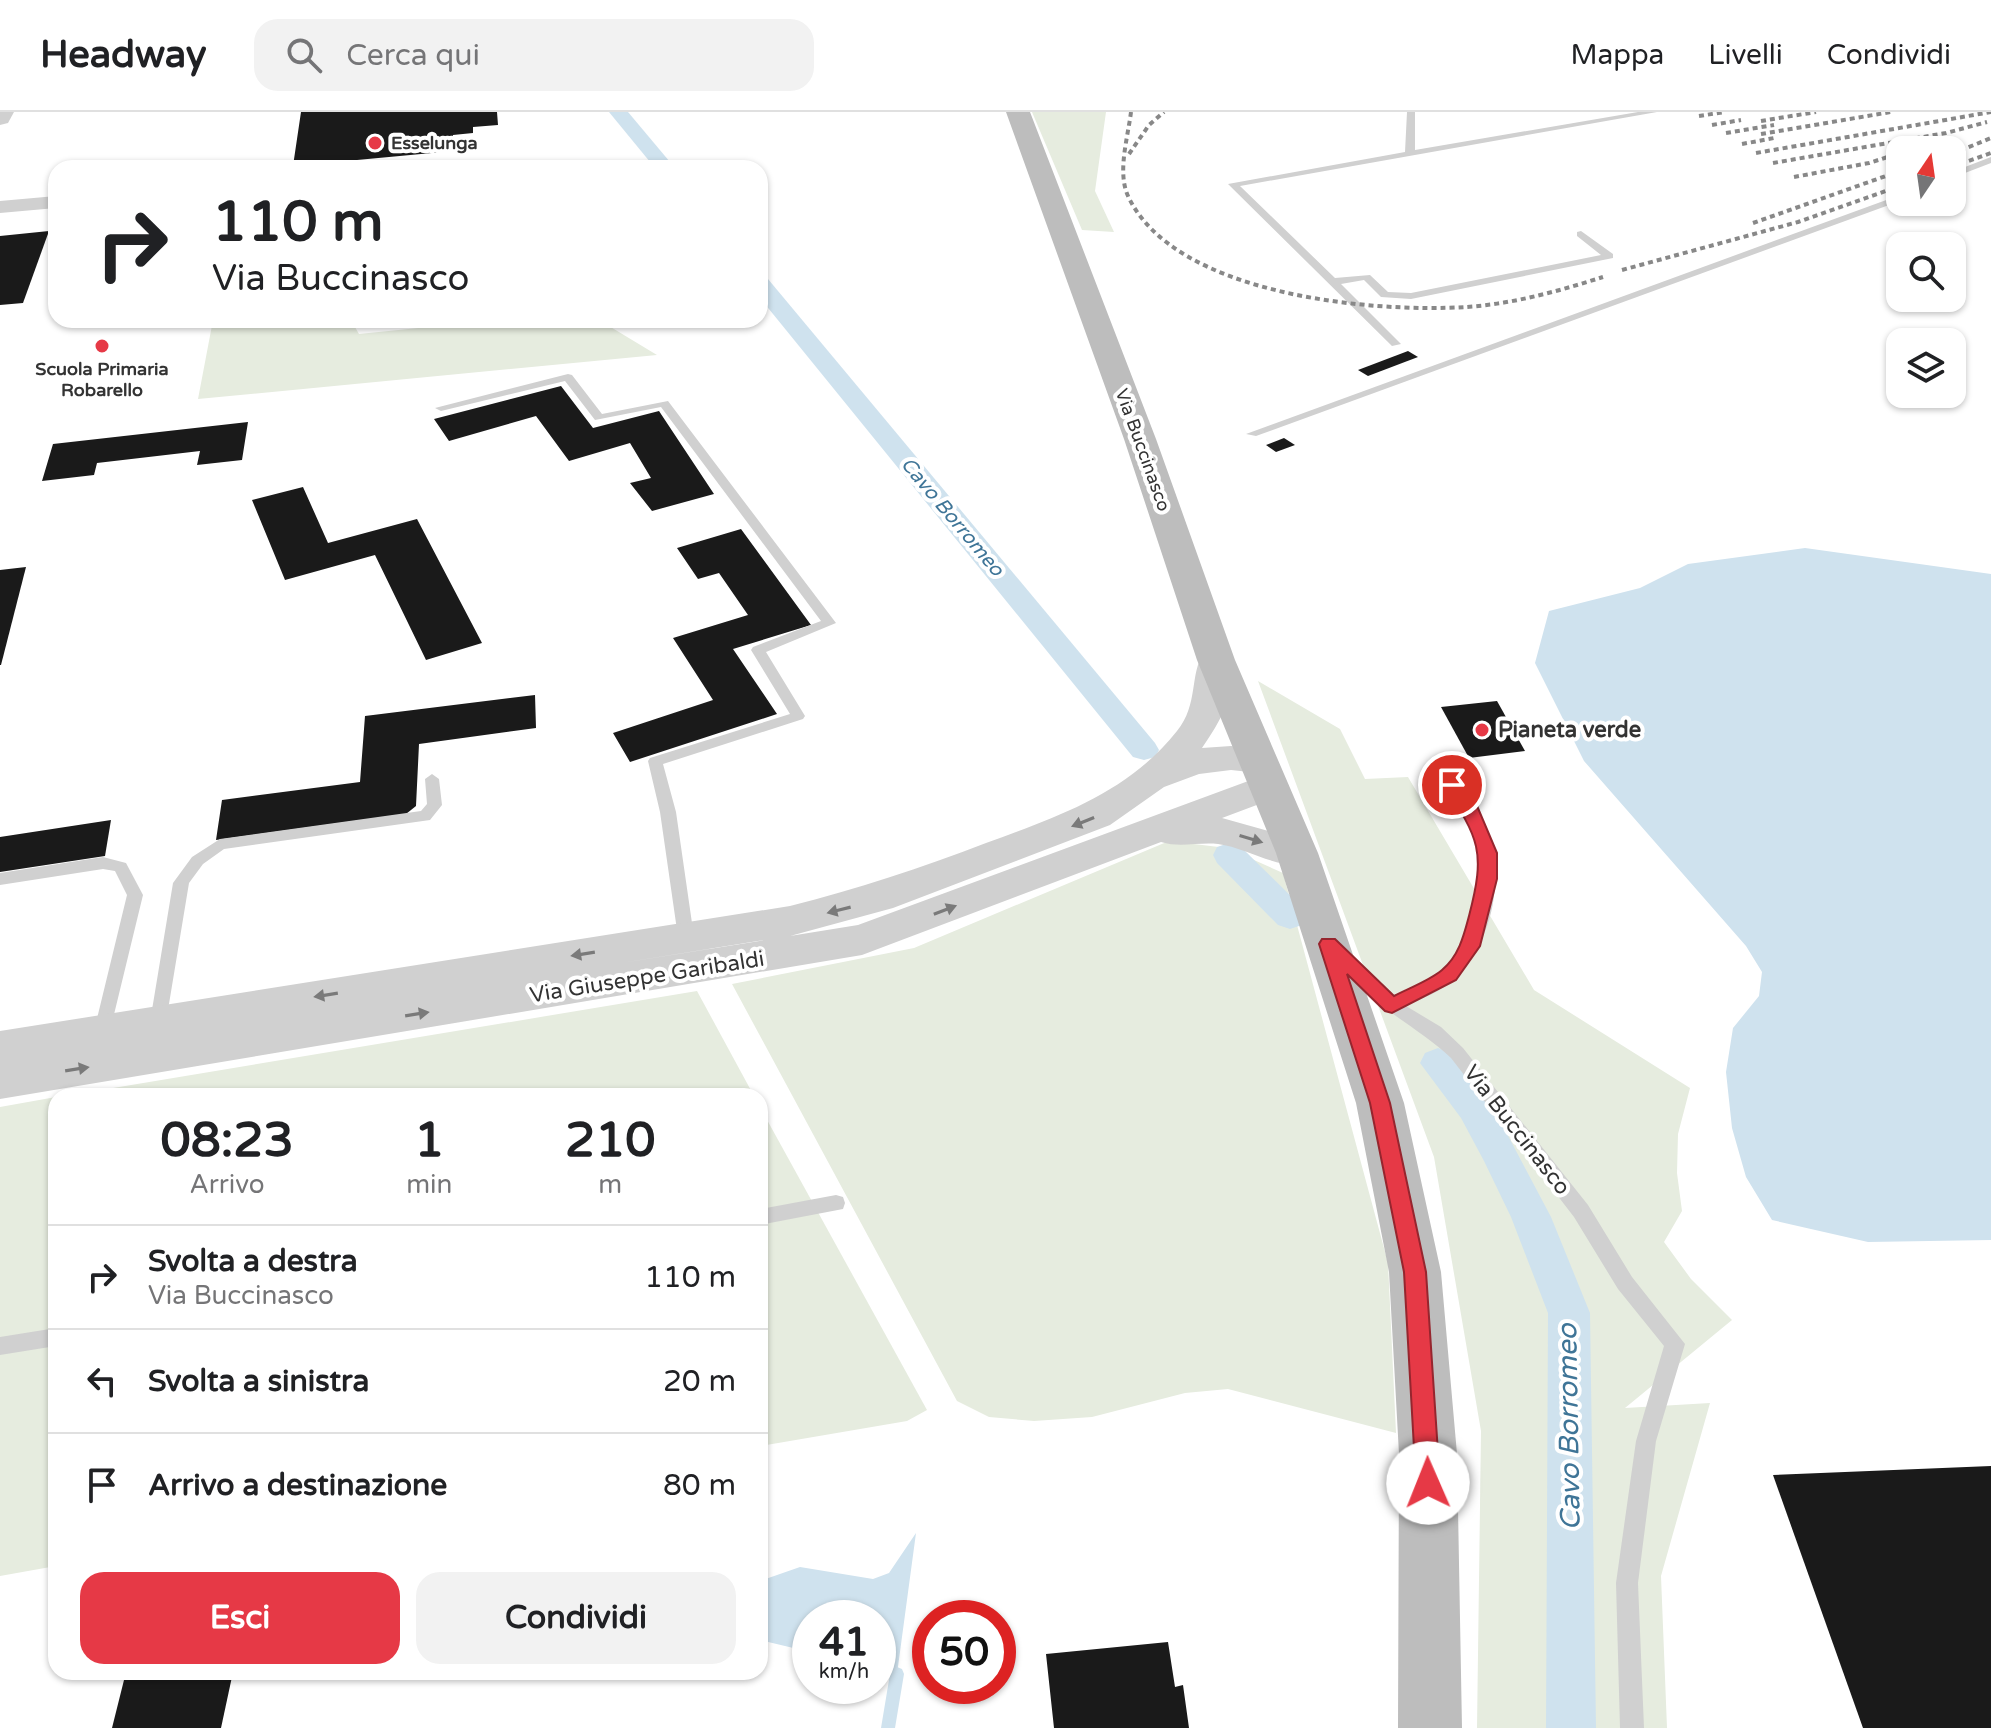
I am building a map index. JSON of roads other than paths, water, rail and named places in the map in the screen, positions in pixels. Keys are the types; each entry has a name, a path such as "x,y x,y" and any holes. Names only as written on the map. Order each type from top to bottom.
{"main road":[{"name":"Via Buccinasco","path":"1018,112 1140,439 1216,660 1297,853 1380,1103 1415,1272 1428,1454 1430,1728"}],"street":[{"path":"0,118 3,112"},
{"path":"0,207 48,203"},
{"path":"1149,781 1194,734 1210,703 1216,660"},
{"path":"1149,781 1201,758 1224,756 1265,774"},
{"name":"Via Giuseppe Garibaldi","path":"0,1081 862,940 1149,833 1265,774"},
{"name":"Via Giuseppe Garibaldi","path":"0,1048 790,921 893,894 1097,816 1149,781"},
{"path":"1149,833 1219,831 1297,853"}],"lane":[{"path":"1410,153 1411,112"},
{"path":"1396,344 1233,184 1653,112"},
{"path":"1966,170 1991,160"},
{"path":"1252,434 1886,203"},
{"path":"1332,282 1366,277 1385,295 1411,296 1609,256 1581,234"},
{"path":"441,408 568,377 599,418 664,403 829,623 758,650 798,716 655,761 668,812 686,937"},
{"path":"1392,1006 1449,975 1471,946 1481,915 1488,853 1469,805 1439,774"},
{"path":"158,1022 181,883 201,855 220,844 425,816 435,805 432,779"},
{"path":"0,879 103,863 121,867 135,895 102,1031"},
{"name":"Via Buccinasco","path":"1328,944 1392,1006 1435,1032 1457,1053 1581,1211 1625,1283 1675,1344 1646,1441 1627,1583 1632,1728"},
{"path":"768,1216 836,1203"},
{"path":"0,1346 48,1338"}],"water":[{"path":"1805,548 1991,574 1991,1240 1868,1242 1772,1220 1746,1177 1732,1128 1726,1072 1733,1028 1759,996 1762,972 1746,946 1584,761 1535,663 1549,611 1640,588 1688,564"},
{"path":"916,1533 897,1674 896,1600 792,1600 792,1648 768,1642 768,1578 800,1567 873,1579 889,1573"}],"waterway":[{"name":"Cavo Borromeo","path":"618,112 658,160"},
{"name":"Cavo Borromeo","path":"768,294 1144,750"},
{"name":"Cavo Borromeo","path":"1229,855 1290,916"},
{"name":"Cavo Borromeo","path":"1438,1063 1474,1107 1499,1152 1531,1217 1569,1313 1571,1728"},
{"path":"888,1728 897,1674"}],"railway":[{"path":"1131,112 1123,165 1128,196 1152,229 1187,256 1230,276 1279,291 1329,301 1426,308 1501,303 1603,277"},
{"path":"1129,154 1149,125 1164,112"},
{"path":"1699,116 1725,112"},
{"path":"1761,121 1816,112"},
{"path":"1761,134 1891,112"},
{"path":"1756,153 1991,112"},
{"path":"1712,125 1741,120"},
{"path":"1773,163 1946,133 1987,122"},
{"path":"1726,133 1774,125"},
{"path":"1742,144 1774,138"},
{"path":"1966,148 1991,138"},
{"path":"1966,162 1991,153"},
{"path":"1794,177 1886,158"},
{"path":"1753,223 1886,176"},
{"path":"1622,270 1798,222 1886,191"}],"place":[{"name":"Esselunga","path":"375,143"},
{"name":"Scuola Primaria Robarello","path":"102,346"},
{"name":"Pianeta verde","path":"1482,730"}]}
